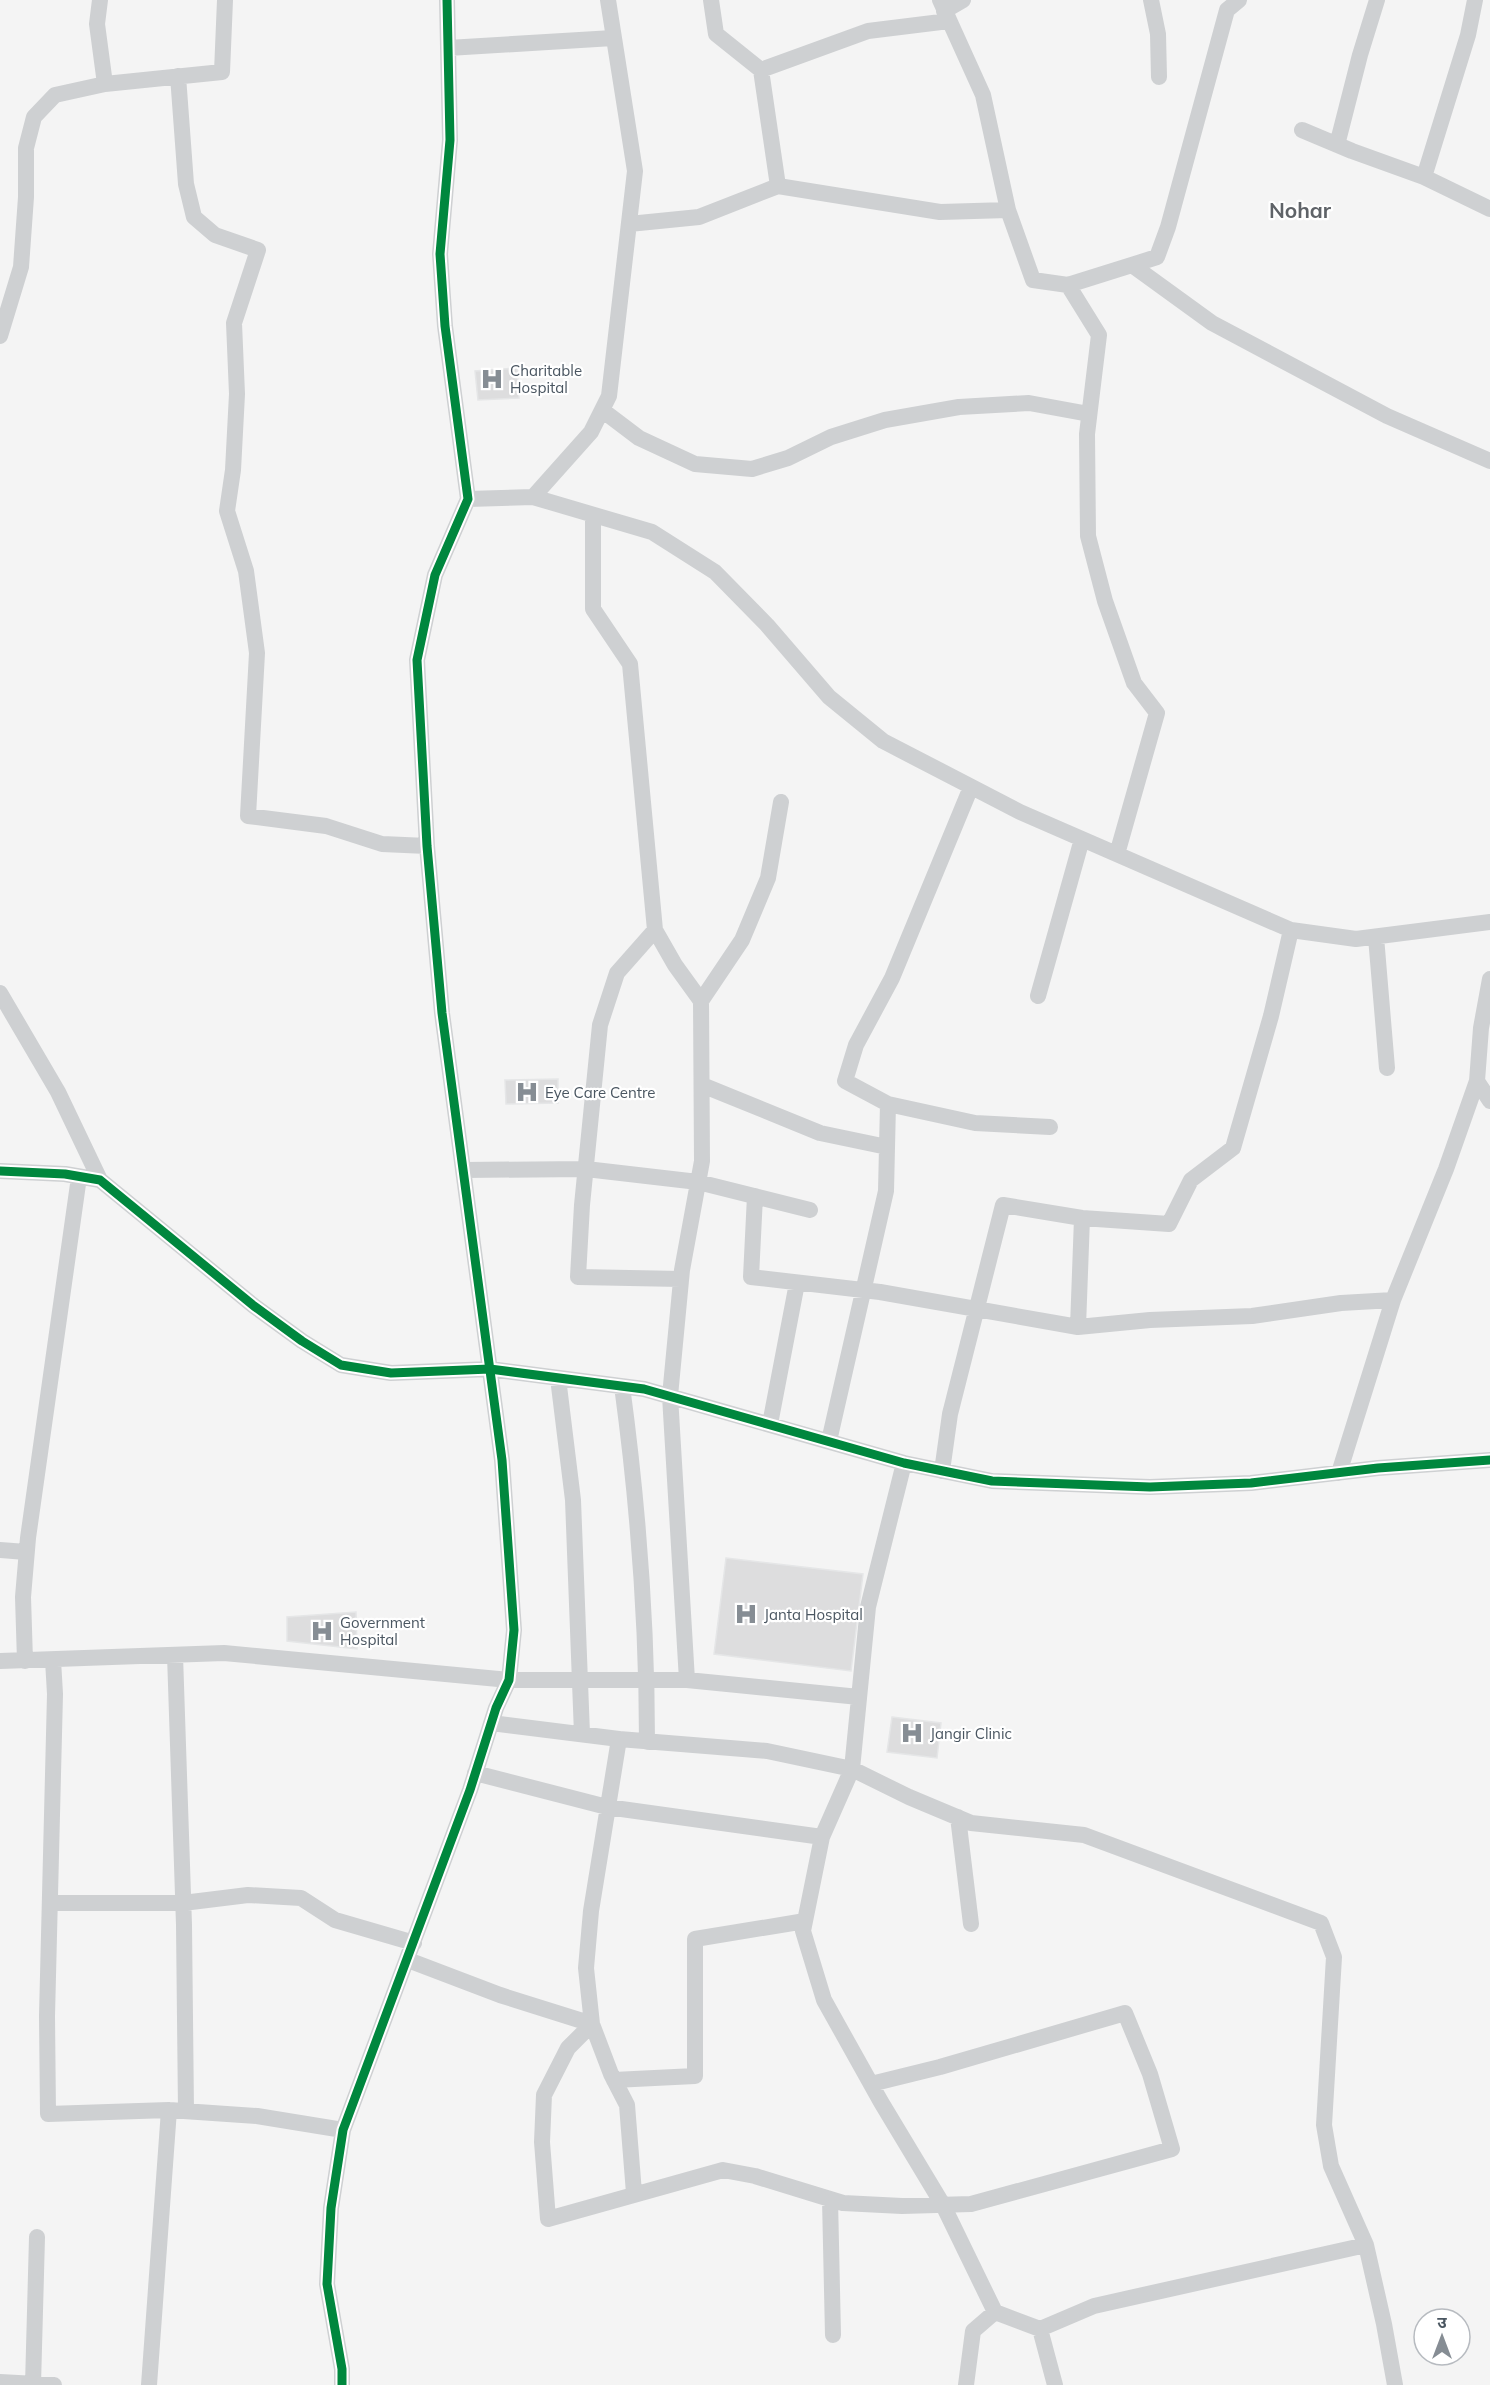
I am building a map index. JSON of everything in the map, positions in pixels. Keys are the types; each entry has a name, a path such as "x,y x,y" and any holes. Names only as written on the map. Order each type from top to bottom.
{"street":[{"path":"100,0 97,24 105,84"},
{"path":"0,336 21,267 26,197 26,148 34,117 55,95 105,84 222,72 225,0"},
{"path":"342,2385 342,2369 327,2284 331,2208 343,2130 408,1960 476,1773 491,1723 509,1680 514,1630 502,1460 442,1013 427,846 417,660 435,575 468,499 445,326 440,254 450,140 447,0"},
{"path":"534,497 591,432 609,396 635,171 608,0"},
{"path":"711,0 716,34 761,70 778,186"},
{"path":"761,70 868,31 944,10 963,0"},
{"path":"1151,0 1158,34 1159,77"},
{"path":"944,10 983,95 1008,210 1033,280 1068,285 1157,257 1168,227 1227,10 1239,0"},
{"path":"1337,145 1377,0"},
{"path":"1424,177 1468,35 1475,0"},
{"path":"448,48 614,38"},
{"path":"178,76 186,184 194,217 215,235 258,250 234,323 237,394 233,470 227,511 246,571 257,653 248,816 326,826 382,844 427,846"},
{"path":"1302,130 1424,177 1490,209"},
{"path":"629,224 699,218 778,186 940,212 1008,210"},
{"path":"1132,265 1212,323 1387,416 1490,461"},
{"path":"1068,285 1099,335 1087,434 1088,537 1105,601 1134,683 1157,713 1117,854"},
{"path":"602,410 639,438 695,464 752,469 788,458 831,437 885,420 959,407 1029,403 1089,414"},
{"path":"468,499 534,497 652,532 715,572 767,626 829,697 883,741 1020,812 1291,930 1356,939 1490,922"},
{"path":"593,515 593,609 630,664 655,930 675,965 701,1001"},
{"path":"971,787 892,978 856,1045 845,1081 888,1104 975,1123 1050,1127"},
{"path":"687,1680 670,1396 681,1279 702,1161 701,1001 742,940 768,878 781,802"},
{"path":"1038,996 1082,839"},
{"path":"655,930 617,974 600,1024 578,1277 681,1279"},
{"path":"942,1471 951,1414 1004,1205 1082,1218 1169,1224 1191,1180 1233,1148 1271,1016 1291,930"},
{"path":"1376,937 1387,1068"},
{"path":"1339,1473 1393,1300 1446,1168 1477,1081 1481,1028 1490,979"},
{"path":"0,993 58,1092 100,1180 254,1306 302,1341 341,1365 390,1373 490,1369 644,1389 904,1463 992,1481 1150,1487 1251,1483 1490,1460"},
{"path":"1477,1081 1490,1101"},
{"path":"702,1085 820,1133 887,1147"},
{"path":"830,1441 886,1191 888,1104"},
{"path":"464,1170 586,1168 698,1182 810,1210"},
{"path":"0,1171 100,1180"},
{"path":"25,1661 23,1597 27,1551 79,1177"},
{"path":"754,1196 751,1277 863,1290 1078,1327 1150,1320 1252,1316 1341,1303 1393,1300"},
{"path":"1078,1327 1082,1218"},
{"path":"770,1424 797,1283"},
{"path":"558,1378 573,1500 582,1734"},
{"path":"622,1386 635,1482 647,1681 647,1742"},
{"path":"904,1463 868,1607 852,1769 822,1837 803,1931 824,2000 943,2205 995,2312 1040,2329 1094,2306 1366,2245"},
{"path":"0,1550 27,1551"},
{"path":"0,1661 224,1653 509,1680 687,1680 859,1697"},
{"path":"149,2385 178,2110 183,1904 175,1655"},
{"path":"53,1660 55,1694 46,2016 48,2114 178,2110 257,2116 343,2130"},
{"path":"491,1723 647,1742 767,1751 852,1769 971,1823 1084,1835 1321,1923 1334,1957 1324,2125 1331,2166 1366,2245 1395,2385"},
{"path":"619,1739 591,1911 586,1968 592,2024 614,2080 627,2105 633,2193"},
{"path":"476,1773 608,1807 822,1837"},
{"path":"958,1817 972,1924"},
{"path":"50,1903 183,1904 248,1895 301,1898 335,1920 414,1943"},
{"path":"614,2080 695,2076 695,1939 805,1921"},
{"path":"408,1960 500,1995 592,2024"},
{"path":"592,2024 568,2048 544,2095 542,2142 548,2218 723,2170 755,2176 843,2203 971,2204 1172,2149 1150,2074 1125,2013 939,2067 871,2084"},
{"path":"830,2199 833,2335"},
{"path":"33,2384 37,2237"},
{"path":"966,2385 973,2331 995,2312"},
{"path":"1040,2329 1055,2385"},
{"path":"0,2382 54,2385"}],"building":[{"path":"517,368 519,398 478,400 475,371"},
{"path":"558,1079 558,1103 506,1104 505,1080"},
{"path":"726,1558 863,1574 851,1671 714,1654"},
{"path":"356,1612 357,1649 287,1641 287,1617"},
{"path":"892,1717 941,1723 937,1758 887,1752"}],"cycle path":[{"path":"342,2385 342,2369 327,2284 331,2208 343,2130 470,1790 496,1708 509,1680 514,1630 502,1460 442,1013 427,846 417,660 435,575 468,499 445,326 440,254 450,140 447,0"},
{"path":"0,1171 65,1174 100,1180 254,1306 302,1341 341,1365 391,1373 490,1369 644,1389 904,1463 992,1481 1150,1487 1251,1483 1378,1468 1490,1460"}],"place":[{"name":"Charitable Hospital","path":"492,379"},
{"name":"Eye Care Centre","path":"527,1092"},
{"name":"Janta Hospital","path":"746,1614"},
{"name":"Government Hospital","path":"322,1631"},
{"name":"Jangir Clinic","path":"912,1733"}],"district":[{"name":"Nohar","path":"1300,210"}]}
